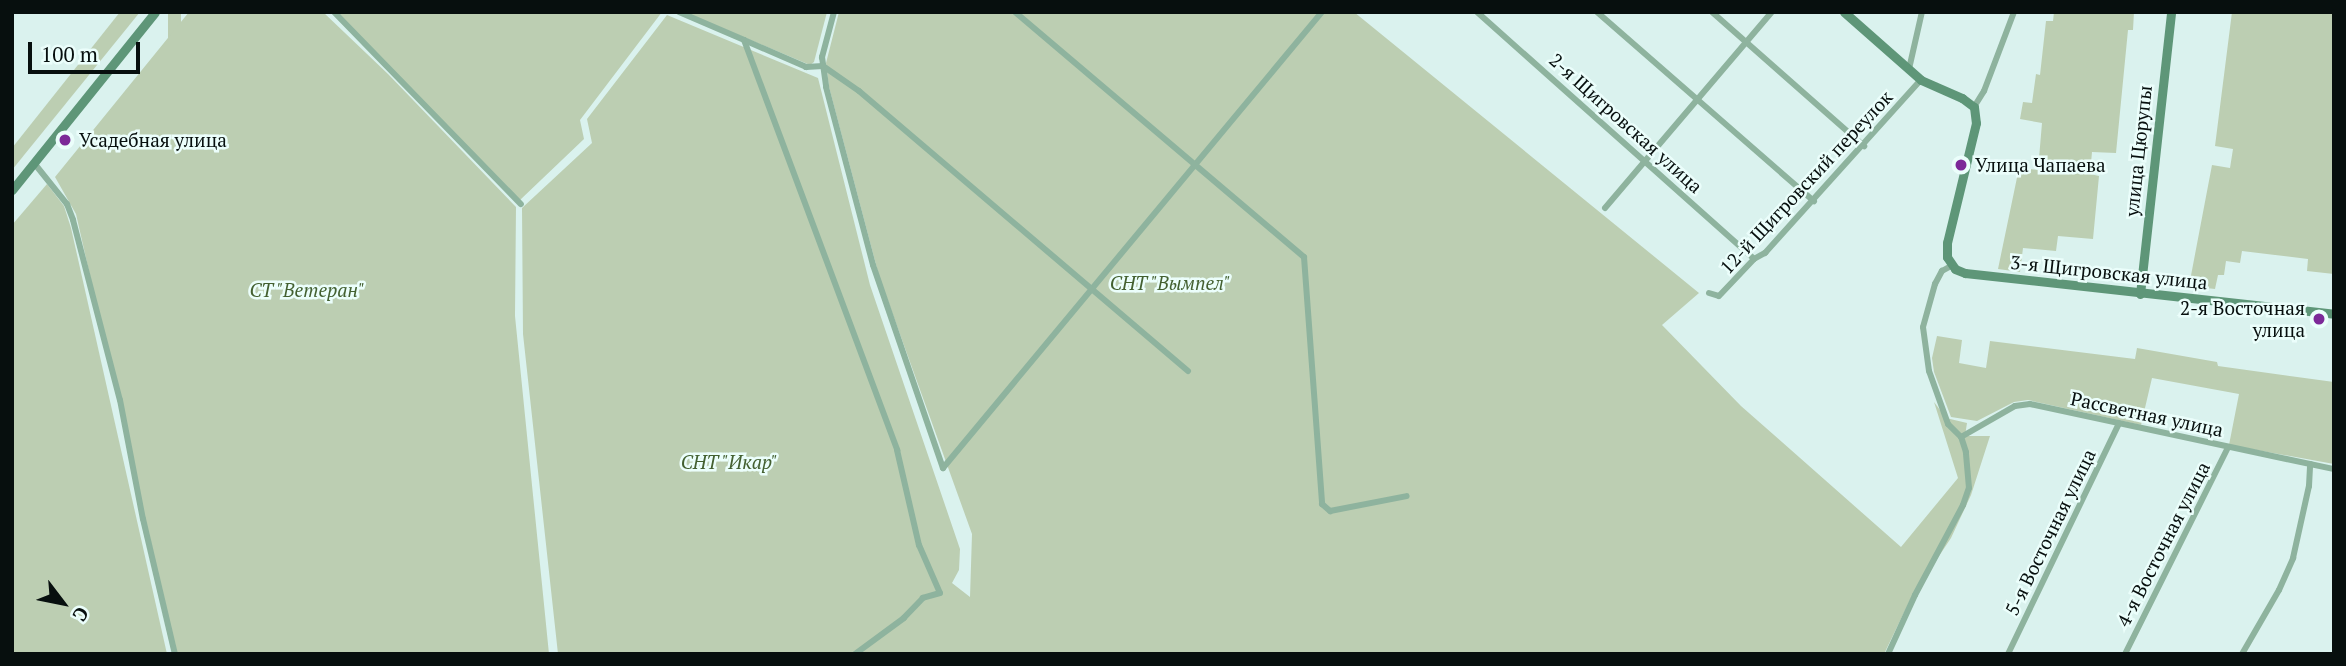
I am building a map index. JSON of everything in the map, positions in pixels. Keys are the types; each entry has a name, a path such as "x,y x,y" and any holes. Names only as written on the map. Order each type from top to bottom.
{"street":[{"path":"12,190 155,12"},
{"path":"334,12 521,204"},
{"path":"679,12 807,67 823,66 859,91 1188,371"},
{"path":"834,12 823,66 873,265 943,468 1322,12"},
{"path":"1015,12 1304,257 1322,504 1330,511 1407,496"},
{"name":"2-я Щигровская улица","path":"1477,12 1754,259"},
{"path":"1485,19 1491,12"},
{"path":"1597,12 1814,201"},
{"path":"1712,12 1864,146"},
{"path":"1605,208 1772,12"},
{"path":"1844,12 1921,80 1962,98 1974,107"},
{"path":"1909,69 1922,12"},
{"path":"1888,654 1969,488 1961,437 1948,424 1929,372 1923,327 1935,284 1942,271 1951,266 1947,257 1947,243 1976,123 1974,107 1984,91 2014,12"},
{"name":"улица Цюрупы","path":"2140,294 2171,12"},
{"path":"744,40 897,450 919,545 940,593 923,598 904,618 855,654"},
{"name":"12-й Щигровский переулок","path":"1709,293 1719,296 1754,259 1765,253 1921,80"},
{"path":"34,163 67,204 73,220 120,400 175,654"},
{"name":"3-я Щигровская улица","path":"1951,266 1965,273 2334,314"},
{"name":"Рассветная улица","path":"1961,437 2015,406 2031,404 2334,469"},
{"name":"5-я Восточная улица","path":"2008,654 2119,424"},
{"name":"4-я Восточная улица","path":"2125,654 2228,447"},
{"path":"2242,654 2279,590 2293,558 2309,486 2310,464"}],"green space":[{"path":"120,12 140,12 12,170 12,148"},
{"path":"168,12 181,12 181,259 168,259"},
{"name":"СТ \"Ветеран\"","path":"189,12 323,12 388,74 516,207 515,316 549,654 176,654 76,214 55,177"},
{"path":"336,12 662,12 580,120 584,139 520,200"},
{"path":"684,12 827,12 814,62 810,65"},
{"path":"839,12 1354,12 1699,293 1662,325 1741,406 1901,547 1958,478 1934,402 1946,418 1967,423 1965,436 1990,436 1971,495 1951,538 1911,598 1884,654 558,654 523,334 522,208 592,143 587,119 667,15 818,78 870,285 960,549 959,570 952,583 970,597 972,534 879,276 829,87 826,63"},
{"path":"2054,12 2134,12 2133,30 2128,30 2116,153 2092,152 2090,174 2099,176 2093,239 2058,236 2056,251 2023,248 2020,272 1998,269 2019,168 2038,170 2042,123 2020,119 2023,102 2032,103 2036,74 2040,75 2046,21 2053,21"},
{"path":"2232,12 2334,12 2334,274 2307,271 2308,259 2242,251 2240,263 2226,261 2224,275 2218,275 2215,289 2189,286 2212,165 2230,168 2233,149 2215,146"},
{"path":"47,184 64,206 71,228 167,654 12,654 12,225"},
{"path":"1937,336 1962,340 1959,363 1986,368 1990,341 2135,359 2137,348 2217,362 2218,366 2334,382 2334,464 2229,445 2239,394 2152,378 2141,425 2028,400 2014,402 1977,421 1951,417 1934,372 1932,358"}],"place":[{"name":"Усадебная улица","path":"65,140"},
{"name":"Улица Чапаева","path":"1961,165"},
{"name":"2-я Восточная улица","path":"2319,319"}],"park label":[{"name":"СНТ \"Вымпел\"","path":"1170,283"},
{"name":"СНТ \"Икар\"","path":"729,462"}]}
